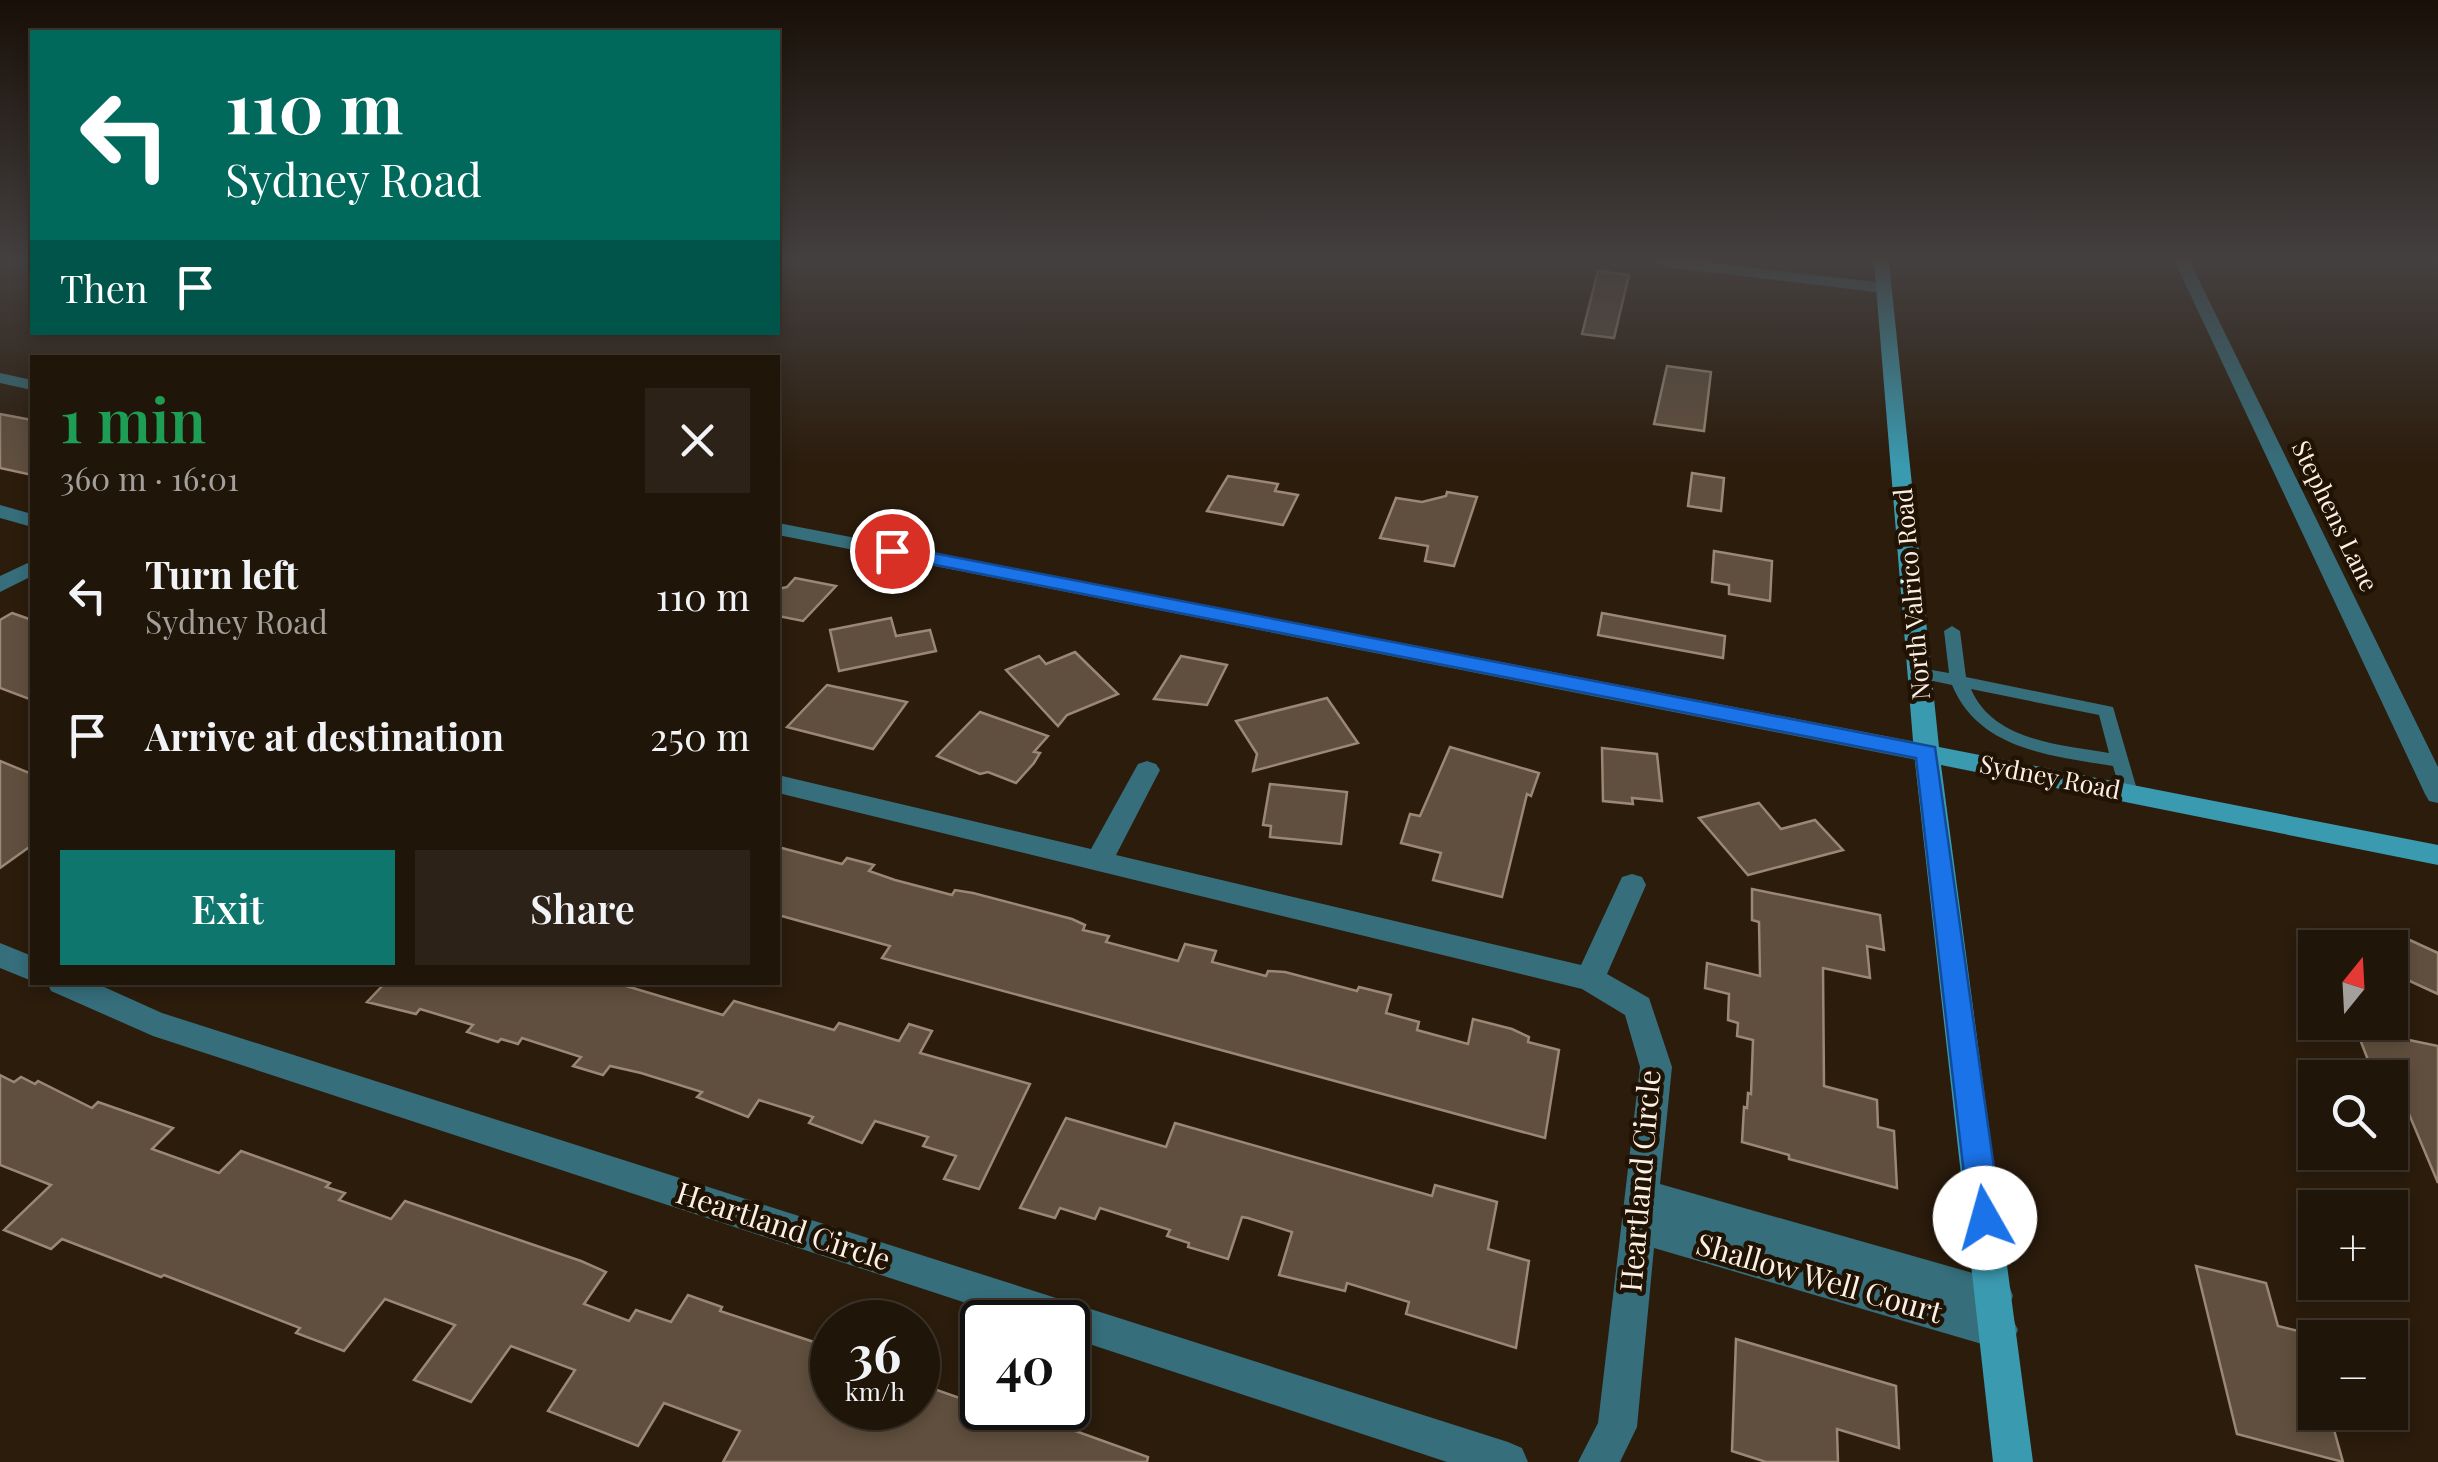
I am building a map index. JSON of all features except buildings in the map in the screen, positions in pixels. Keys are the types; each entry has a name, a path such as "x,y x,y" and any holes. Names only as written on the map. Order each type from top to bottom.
{"street":[{"name":"North Valrico Road","path":"1888,330 1927,753 2013,1462"},
{"name":"Stephens Lane","path":"2215,330 2438,794"},
{"path":"0,378 30,385"},
{"path":"0,511 30,520"},
{"name":"Sydney Road","path":"780,529 2438,855"},
{"path":"0,585 30,568"},
{"path":"1098,862 1147,770"},
{"name":"Heartland Circle","path":"780,784 1590,979 1638,1007 1656,1067 1616,1427 1598,1462"},
{"path":"1590,979 1632,885"},
{"path":"0,955 30,969"},
{"name":"Heartland Circle","path":"69,985 172,1030 1508,1462"},
{"name":"Shallow Well Court","path":"1640,1211 1997,1313"}],"lane":[{"path":"1952,632 1958,681 1977,716 2018,741 2120,761"},
{"path":"1920,674 2107,711 2129,793"}],"route":[{"path":"892,551 1927,753 1985,1218"}]}
